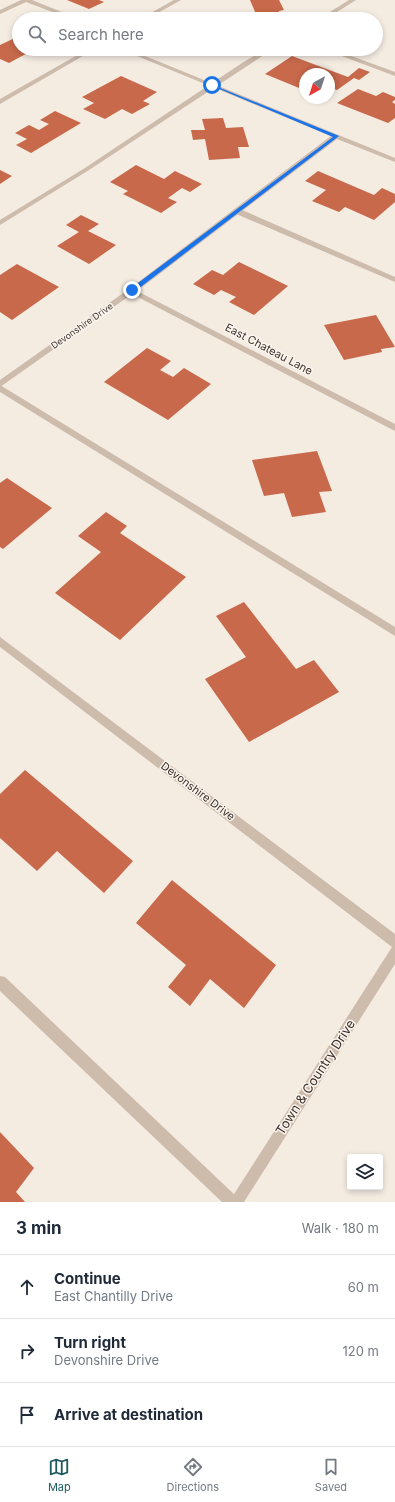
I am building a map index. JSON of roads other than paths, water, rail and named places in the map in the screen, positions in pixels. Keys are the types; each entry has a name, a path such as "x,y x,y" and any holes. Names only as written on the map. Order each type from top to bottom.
{"street":[{"path":"0,12 26,0 58,12"},
{"path":"157,12 178,0"},
{"path":"333,12 353,0"},
{"path":"0,102 80,56"},
{"path":"140,56 395,160"},
{"path":"0,223 87,169 212,85 259,56"},
{"path":"345,56 395,74"},
{"name":"Devonshire Drive","path":"0,384 132,290 336,136"},
{"path":"237,211 395,280"},
{"name":"East Chateau Lane","path":"132,290 395,428"},
{"path":"0,388 395,632"},
{"name":"Devonshire Drive","path":"0,641 395,942"},
{"name":"Town & Country Drive","path":"236,1202 395,952"},
{"path":"0,982 232,1202"}]}
